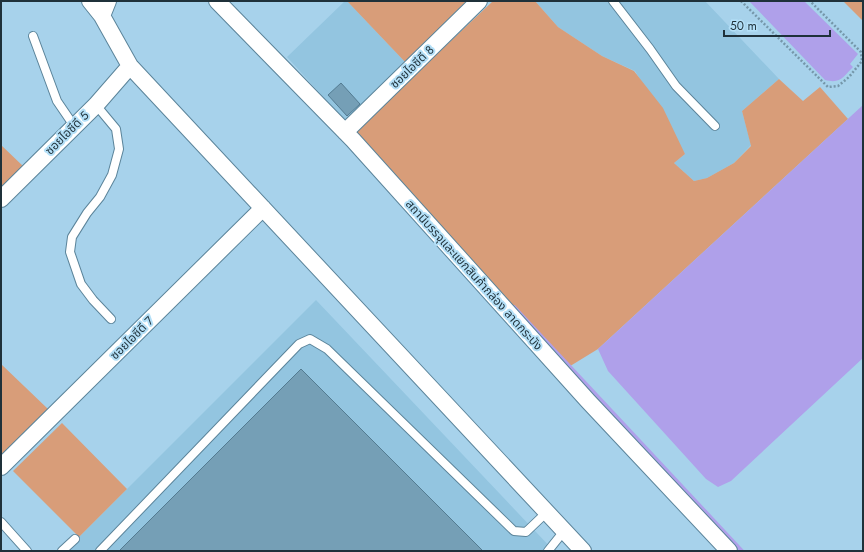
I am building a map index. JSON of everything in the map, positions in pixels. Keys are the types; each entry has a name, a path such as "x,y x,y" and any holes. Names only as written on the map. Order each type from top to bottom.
{"street":[{"path":"90,1 102,16 130,66 583,551"},
{"path":"102,16 108,1"},
{"name":"สถานีบรรจุและแยกสินค้ากล่อง ลาดกระบัง","path":"217,1 348,129 588,401 729,551"},
{"name":"ซอยไอซีดี 8","path":"348,129 479,1"},
{"name":"ซอยไอซีดี 5","path":"1,198 96,105 130,66"},
{"name":"ซอยไอซีดี 7","path":"1,467 263,208"}],"lane":[{"path":"613,1 676,86 716,126"},
{"path":"33,36 57,101 72,123 71,129"},
{"path":"96,105 116,129 119,149 112,175 100,197 87,213 72,237 70,252 81,284 93,300 111,319"},
{"path":"102,550 299,344 310,339 327,349 514,531 526,532 547,512"},
{"path":"1,522 27,551"},
{"path":"548,551 564,530"},
{"path":"62,551 75,539"}],"path":[{"path":"740,1 828,87 838,86 849,77 862,61 861,52 810,1"}],"shaded area":[{"path":"345,1 347,1 406,63 347,123 287,57"},
{"path":"347,1 469,1 406,63"},
{"path":"493,1 535,1 558,27 602,56 634,71 663,108 685,154 674,163 694,181 707,178 734,163 751,146 742,111 779,79 803,101 820,87 848,119 598,349 567,368 351,135"},
{"path":"535,1 705,1 779,79 742,111 751,145 734,163 707,178 694,181 674,163 685,154 635,71 602,56 558,27"},
{"path":"749,1 804,1 858,54 850,64 853,67 841,79 835,81 825,80"},
{"path":"843,1 863,1 863,21"},
{"path":"863,105 863,358 731,481 718,487 706,479 608,371 598,349"},
{"path":"1,145 24,167 1,190"},
{"path":"316,300 554,551 65,551"},
{"path":"1,364 48,409 1,457"},
{"path":"62,423 127,489 79,537 13,471"}],"building":[{"path":"341,83 360,104 347,116 328,95"},
{"path":"301,369 483,551 119,551"}],"waterway":[{"path":"514,307 742,551"}]}
